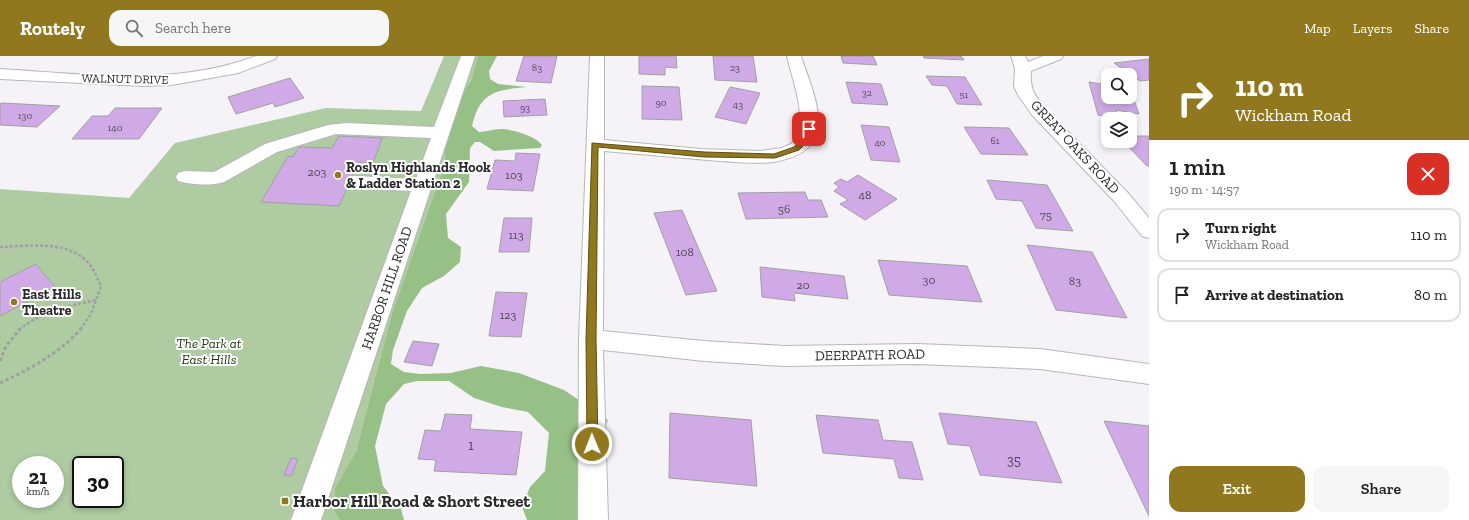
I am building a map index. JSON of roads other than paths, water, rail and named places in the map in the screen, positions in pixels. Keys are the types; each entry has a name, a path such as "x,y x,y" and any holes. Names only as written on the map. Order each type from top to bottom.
{"street":[{"name":"WALNUT DRIVE","path":"0,74 143,81 172,80 201,76 238,68 270,56"},
{"name":"HARBOR HILL ROAD","path":"306,520 468,56"},
{"path":"593,520 591,339 597,56"},
{"path":"594,145 728,156 756,157 786,154 804,142 809,129 805,98 794,56"},
{"path":"1020,62 1056,56"},
{"name":"GREAT OAKS ROAD","path":"1020,62 1022,86 1034,106 1121,197 1149,231"},
{"path":"185,177 217,178 271,148 334,129 347,128 441,133"},
{"path":"354,182 423,185"},
{"name":"DEERPATH ROAD","path":"591,339 704,352 784,356 918,354 1040,359 1149,374"}],"place":[{"name":"Roslyn Highlands Hook & Ladder Station 2","path":"338,175"},
{"name":"East Hills Theatre","path":"14,302"},
{"name":"Harbor Hill Road & Short Street","path":"285,501"}],"park label":[{"name":"The Park at East Hills","path":"209,352"}]}
